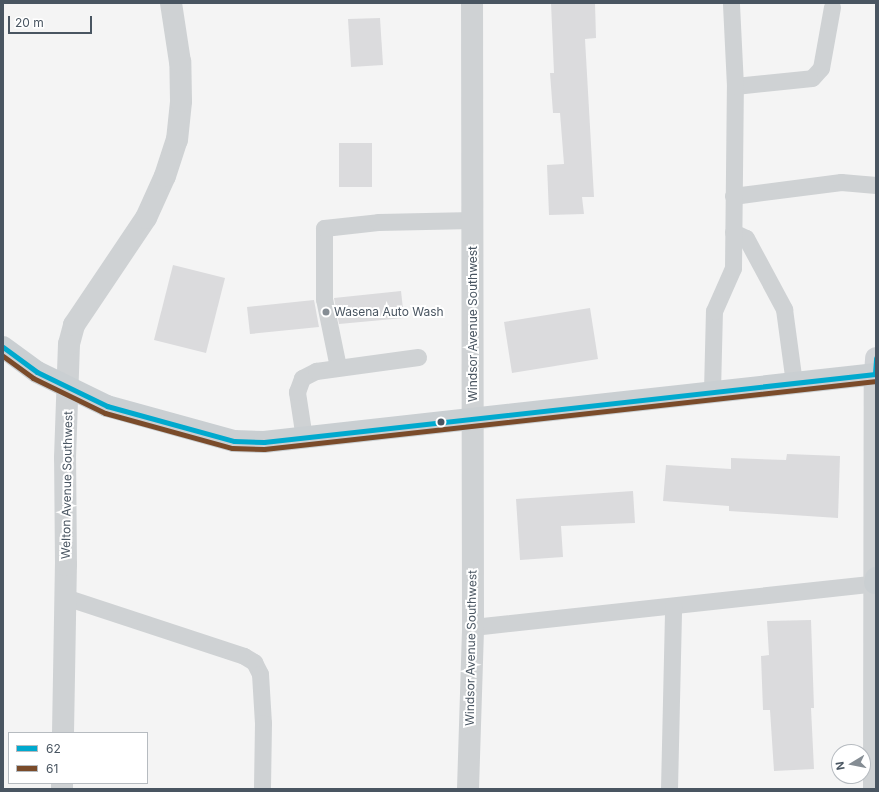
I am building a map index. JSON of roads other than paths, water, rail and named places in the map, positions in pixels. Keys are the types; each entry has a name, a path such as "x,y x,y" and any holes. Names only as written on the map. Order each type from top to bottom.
{"main road":[{"path":"3,347 37,372 107,406 234,441 264,442 712,391 876,374 876,358"}],"street":[{"name":"Welton Avenue Southwest","path":"63,732 65,458 69,387 69,344 74,326 146,218 166,176 177,140 181,101 180,62 171,3"},
{"name":"Windsor Avenue Southwest","path":"468,789 473,627 472,3"},
{"path":"874,789 876,672 876,374"}],"lane":[{"path":"712,391 714,311 733,268 735,86 731,3"},
{"path":"735,86 812,78 820,68 832,7"},
{"path":"733,196 841,182 876,185"},
{"path":"338,367 324,299 324,228 378,222 473,220"},
{"path":"733,232 746,238 784,309 794,383"},
{"path":"304,438 297,392 302,378 316,371 338,367 418,357"},
{"path":"473,627 673,606 876,580"},
{"path":"65,597 244,656 254,662 260,674 261,681 263,723 262,789"},
{"path":"669,789 673,606"}],"place":[{"name":"Wasena Auto Wash","path":"326,312"}]}
